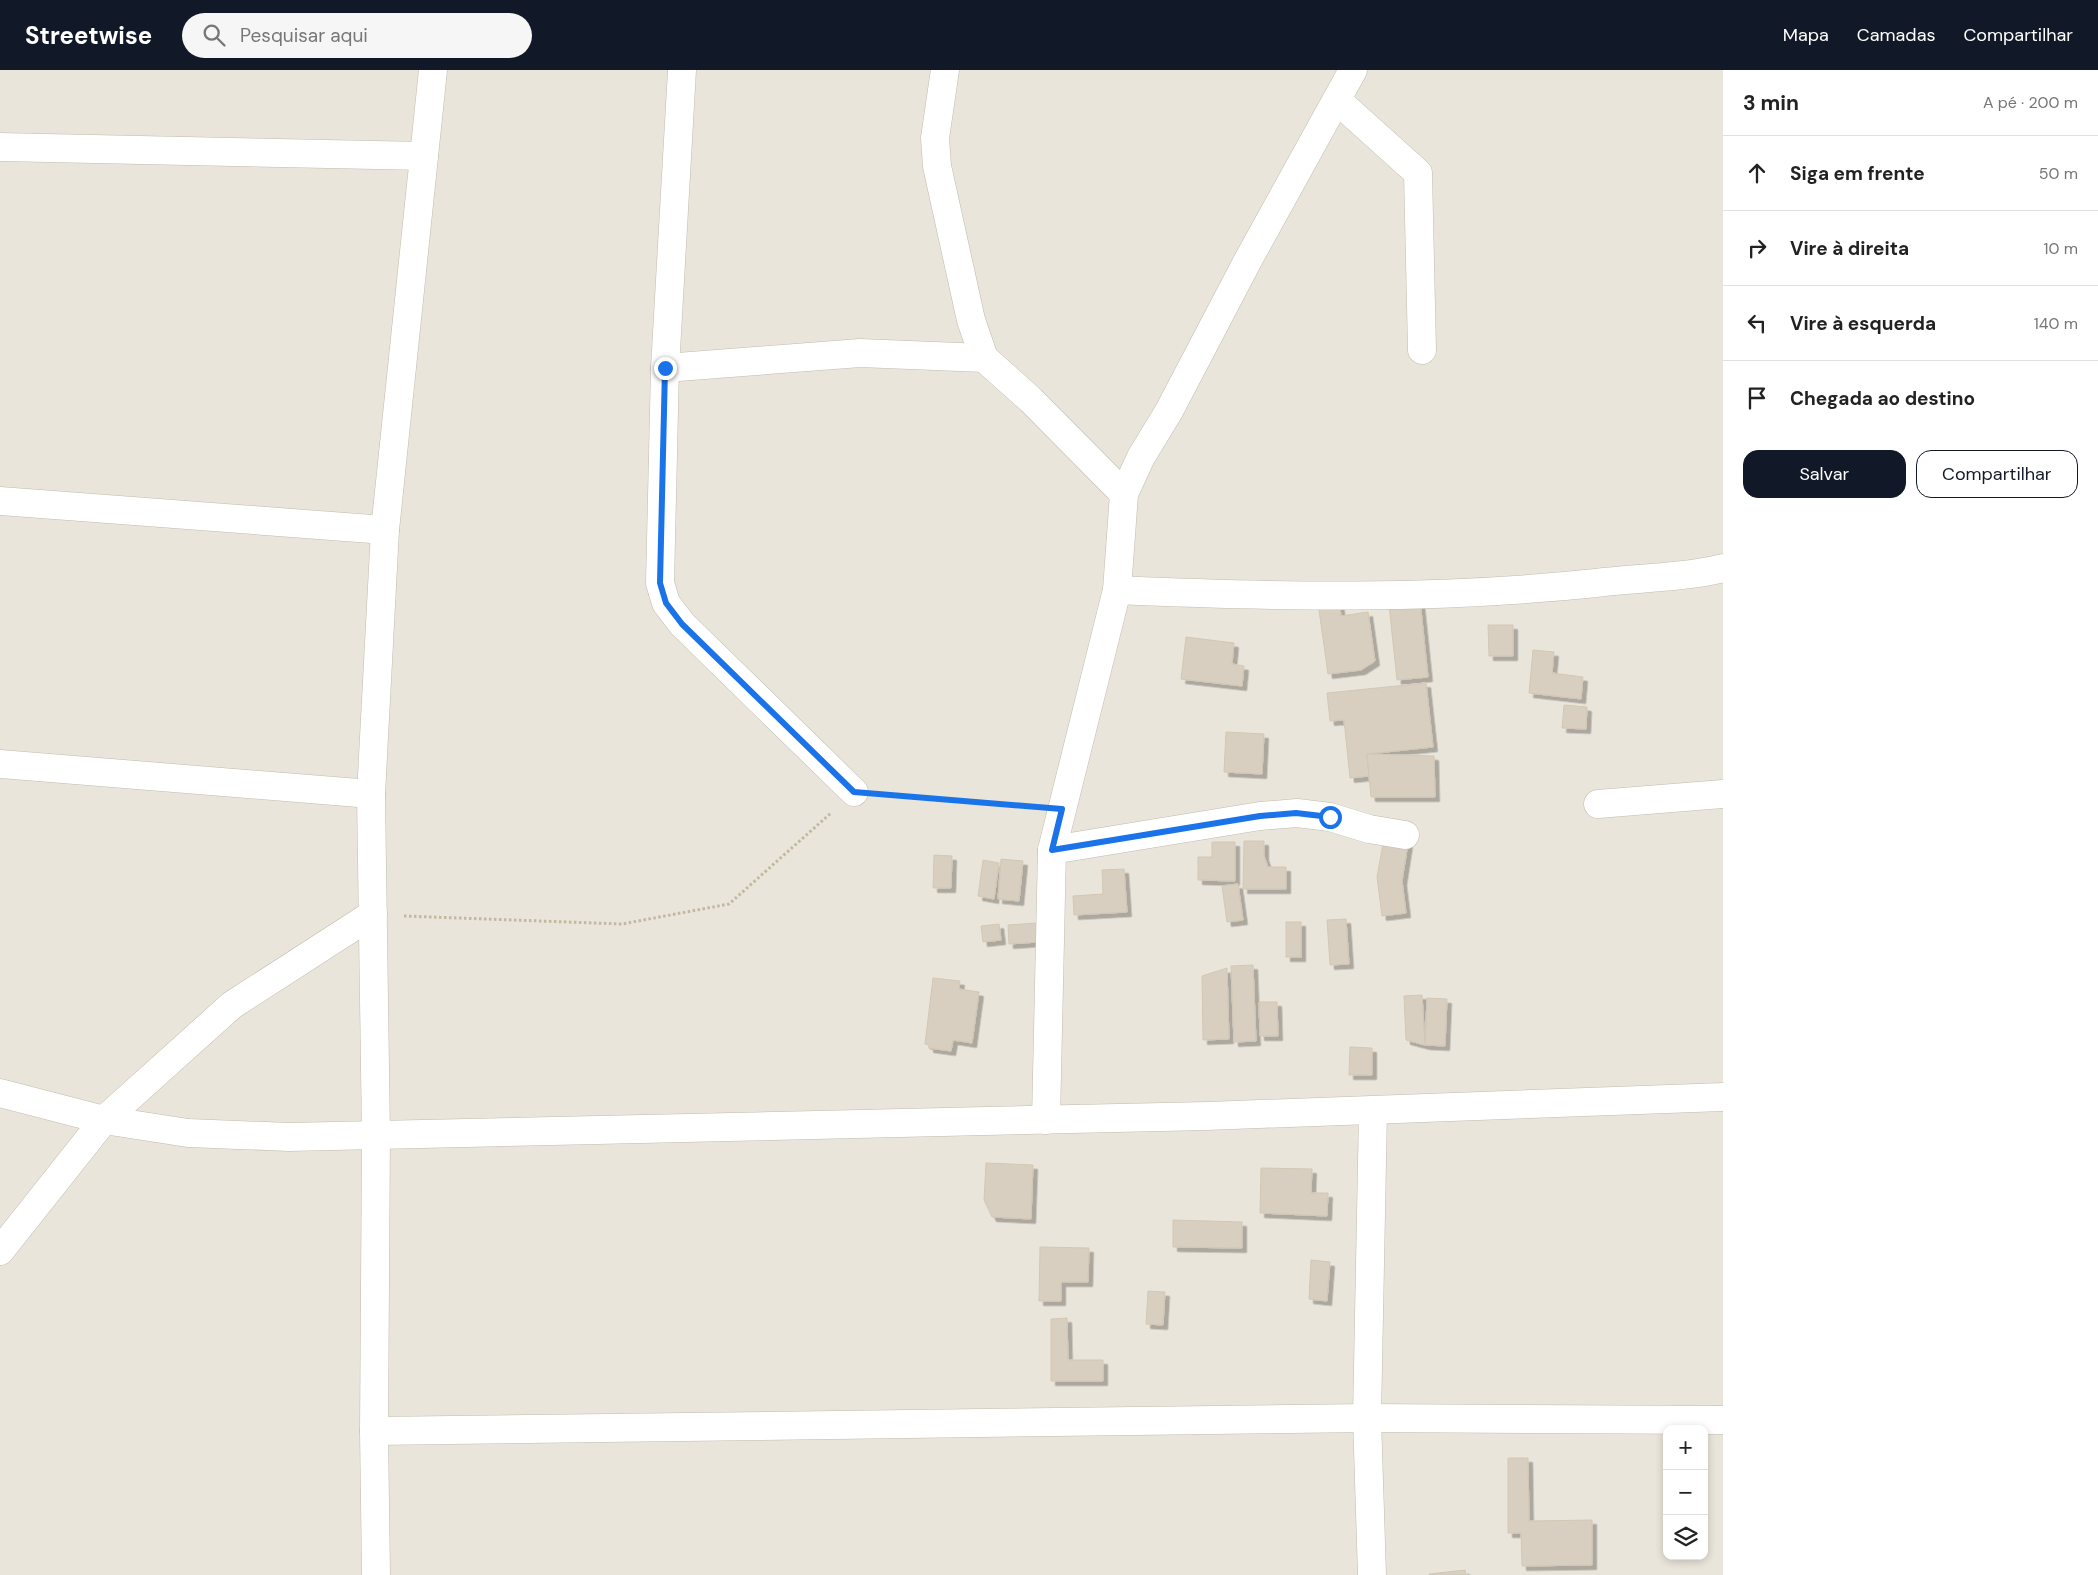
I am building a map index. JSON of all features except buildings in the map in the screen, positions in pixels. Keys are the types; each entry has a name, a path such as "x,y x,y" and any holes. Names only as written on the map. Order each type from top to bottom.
{"street":[{"path":"376,1575 374,1431 376,1136 372,794 385,530 433,70"},
{"path":"682,70 665,368 660,583 666,603 682,624 854,792"},
{"path":"945,70 935,138 937,166 971,320 984,358 1031,400 1124,494"},
{"path":"1046,1120 1052,850 1117,590 1124,494 1141,457 1169,411 1247,262 1338,101 1353,70"},
{"path":"1338,101 1418,173 1422,350"},
{"path":"0,147 424,156"},
{"path":"665,368 860,353 984,358"},
{"path":"0,501 385,530"},
{"path":"1117,590 1257,596 1404,596 1561,586 1723,568"},
{"path":"0,764 372,794"},
{"path":"1598,804 1723,794"},
{"path":"1052,850 1260,816 1296,813 1330,817 1369,829 1405,836"},
{"path":"0,1251 104,1120 232,1005 373,914"},
{"path":"0,1093 104,1120 188,1133 289,1137 1373,1111 1723,1097"},
{"path":"1372,1575 1367,1418 1373,1111"},
{"path":"374,1431 1367,1418 1723,1420"}],"path":[{"path":"373,914 622,924 729,904 854,792 1062,809"}],"shaded area":[{"path":"0,70 1723,70 1723,1575 0,1575"}],"route":[{"path":"665,368 660,583 666,603 682,624 854,792 1062,809 1052,850 1260,816 1296,813 1330,817"}]}
